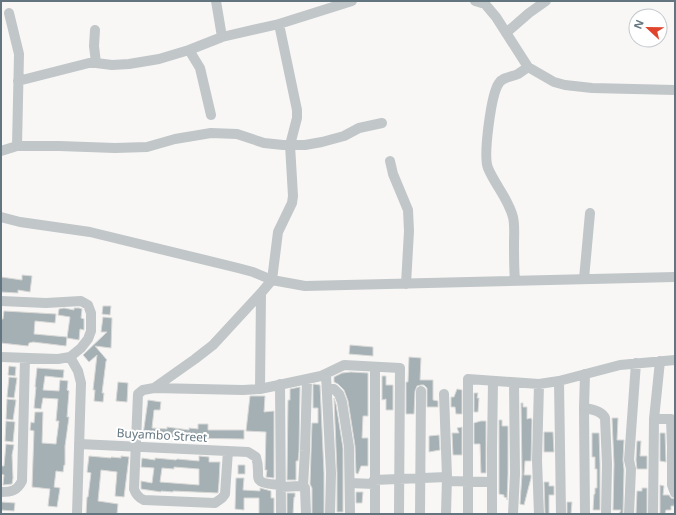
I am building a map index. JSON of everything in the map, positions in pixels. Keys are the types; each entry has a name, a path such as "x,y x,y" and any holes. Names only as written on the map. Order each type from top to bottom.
{"street":[{"path":"216,1 222,37"},
{"path":"18,81 70,67 96,63 112,65 137,63 159,59 189,50 222,37 279,24 352,1"},
{"path":"475,1 485,4 496,17 528,67 554,82 565,85 592,88 675,90"},
{"path":"506,33 529,13 546,1"},
{"path":"9,13 19,54 16,146"},
{"path":"154,388 212,345 272,280 278,232 292,203 293,196 290,145 298,110 279,24"},
{"path":"94,30 96,63"},
{"path":"189,50 200,68 211,115"},
{"path":"515,281 515,227 513,216 509,204 492,177 486,163 487,138 497,87 501,80 517,74 528,67"},
{"path":"1,151 16,146 115,148 147,147 175,139 211,133 237,134 264,143 305,145 344,136 364,126 382,122"},
{"path":"390,161 393,174 408,210 409,231 406,284"},
{"path":"584,279 590,213"},
{"path":"1,217 20,222 90,232 238,268 253,272 272,280 305,286 675,277"},
{"path":"260,389 261,293"},
{"path":"1,301 46,303 81,301 88,306 91,313 91,332 88,340 82,348 70,357 58,359 1,357"},
{"path":"70,357 78,371 81,383 77,514"},
{"path":"1,492 14,491 19,487 22,481 25,358"},
{"path":"468,514 468,379 539,384 559,381 604,368 636,363 675,360"},
{"path":"652,514 654,419 660,361"},
{"path":"629,514 631,477 629,460 636,363"},
{"path":"228,451 225,494 219,501 211,504 144,500 138,496 134,489 138,394 143,390 154,388 260,389 326,375 344,365 400,368 399,514"},
{"path":"375,367 375,514"},
{"path":"585,374 585,514"},
{"path":"326,375 331,473 330,514"},
{"path":"306,380 303,486 306,491 306,514"},
{"path":"492,514 491,482 493,381"},
{"path":"559,381 561,514"},
{"path":"513,514 515,474 514,383"},
{"path":"280,384 281,514"},
{"path":"539,384 537,460 539,514"},
{"path":"327,387 337,391 342,398 348,435 350,514"},
{"path":"420,514 421,391"},
{"path":"444,394 447,479 446,514"},
{"path":"584,408 600,412 605,418 607,464 606,514"},
{"path":"654,419 671,419 674,469 672,485 675,493"},
{"name":"Buyambo Street","path":"79,444 244,452 253,454 256,457 257,476 260,480 266,484 281,486"},
{"path":"350,483 421,477 491,482"},
{"path":"281,486 303,486"}],"building":[{"path":"22,275 32,276 30,292 18,290 18,293 1,292 1,277 22,280"},
{"path":"103,306 111,306 110,315 102,314"},
{"path":"64,308 74,310 74,308 82,309 81,318 84,319 84,330 80,329 79,340 67,338 70,317 58,315 59,309"},
{"path":"4,311 56,314 55,323 35,321 34,334 67,337 66,346 33,342 29,343 28,346 1,343 1,319 3,319"},
{"path":"103,317 112,318 111,348 95,346 107,360 102,393 104,393 103,402 94,401 95,390 93,390 97,355 89,362 83,355 107,332 101,332"},
{"path":"350,345 373,347 373,356 349,354"},
{"path":"409,357 421,358 420,380 433,380 433,400 438,401 438,407 427,407 427,388 424,385 421,385 417,386 415,391 414,414 406,414 406,382 408,382"},
{"path":"9,366 16,367 15,376 8,375"},
{"path":"37,368 64,370 63,378 45,376 43,390 59,391 60,380 68,381 67,390 69,391 67,417 69,417 65,446 65,465 63,472 56,471 54,487 60,488 57,507 48,506 50,489 32,487 34,431 30,430 31,422 34,423 35,412 43,412 42,443 56,444 59,421 56,421 58,399 43,398 41,409 34,408"},
{"path":"342,373 368,373 368,416 363,416 362,438 368,438 368,466 361,466 358,474 356,473 355,446 348,401 344,390 334,382 334,377"},
{"path":"382,376 386,376 386,385 393,385 393,410 386,410 386,399 382,400"},
{"path":"9,377 17,378 14,398 7,397"},
{"path":"118,382 128,383 127,402 116,401"},
{"path":"313,384 320,385 324,473 324,514 312,514 312,488 310,484 312,423 318,423 318,408 313,408"},
{"path":"300,387 299,451 298,461 296,461 296,480 287,480 288,400 290,400 290,389"},
{"path":"457,389 462,390 462,414 456,414 455,407 451,407 451,397 454,397"},
{"path":"474,393 478,393 478,412 474,412"},
{"path":"250,396 265,396 264,412 274,411 274,478 266,477 266,432 246,431"},
{"path":"334,398 343,448 343,512 337,512"},
{"path":"7,399 16,400 13,420 6,419"},
{"path":"148,400 161,402 160,410 154,410 152,428 167,429 167,427 189,430 189,428 198,429 198,424 208,424 208,430 244,430 244,439 183,438 143,435"},
{"path":"521,403 523,403 523,407 527,407 527,419 531,418 532,420 531,461 525,461 524,475 531,475 531,478 524,505 520,504 522,474"},
{"path":"612,418 618,418 617,440 624,440 623,514 619,514 621,510 613,510 614,464"},
{"path":"499,420 502,420 502,426 508,426 507,500 504,495 499,494"},
{"path":"6,421 15,422 13,442 5,441"},
{"path":"486,421 486,473 481,473 480,444 474,444 474,423"},
{"path":"462,427 462,455 453,455 452,433 459,433 457,428"},
{"path":"544,432 553,432 554,452 544,452"},
{"path":"592,433 599,433 600,510 593,510 595,488 597,488 597,469 595,469 595,457 592,457"},
{"path":"660,433 665,433 666,462 660,461"},
{"path":"439,435 440,450 429,452 429,436"},
{"path":"637,441 641,441 640,456 647,456 647,469 637,469"},
{"path":"6,444 14,445 12,455 13,478 12,484 3,485 4,475 1,474 1,466 4,466"},
{"path":"89,456 111,458 121,458 121,456 129,457 124,497 115,496 117,472 101,470 98,501 118,504 117,514 86,514 91,473 87,472"},
{"path":"199,456 209,457 209,462 220,462 218,493 173,491 161,492 141,489 141,481 152,483 154,468 141,467 142,458 155,460 155,458 199,461","holes":["174,467 199,469 199,485 160,482 162,468 174,469"]},
{"path":"238,465 245,465 245,474 238,474"},
{"path":"236,478 244,478 243,490 260,491 260,488 271,491 271,498 274,498 274,514 259,514 259,498 244,498 244,510 235,509"},
{"path":"544,482 549,482 549,486 554,486 554,495 549,495 549,514 545,514"},
{"path":"660,485 664,486 663,495 669,495 671,498 675,499 674,506 671,506 671,510 666,510 665,514 660,514"},
{"path":"642,488 647,488 647,514 636,514 637,491 642,491"},
{"path":"356,492 363,492 362,503 356,503"},
{"path":"287,493 295,493 293,514 287,514"},
{"path":"1,502 15,503 14,511 1,510"},
{"path":"567,502 572,502 571,514 567,514"}]}
